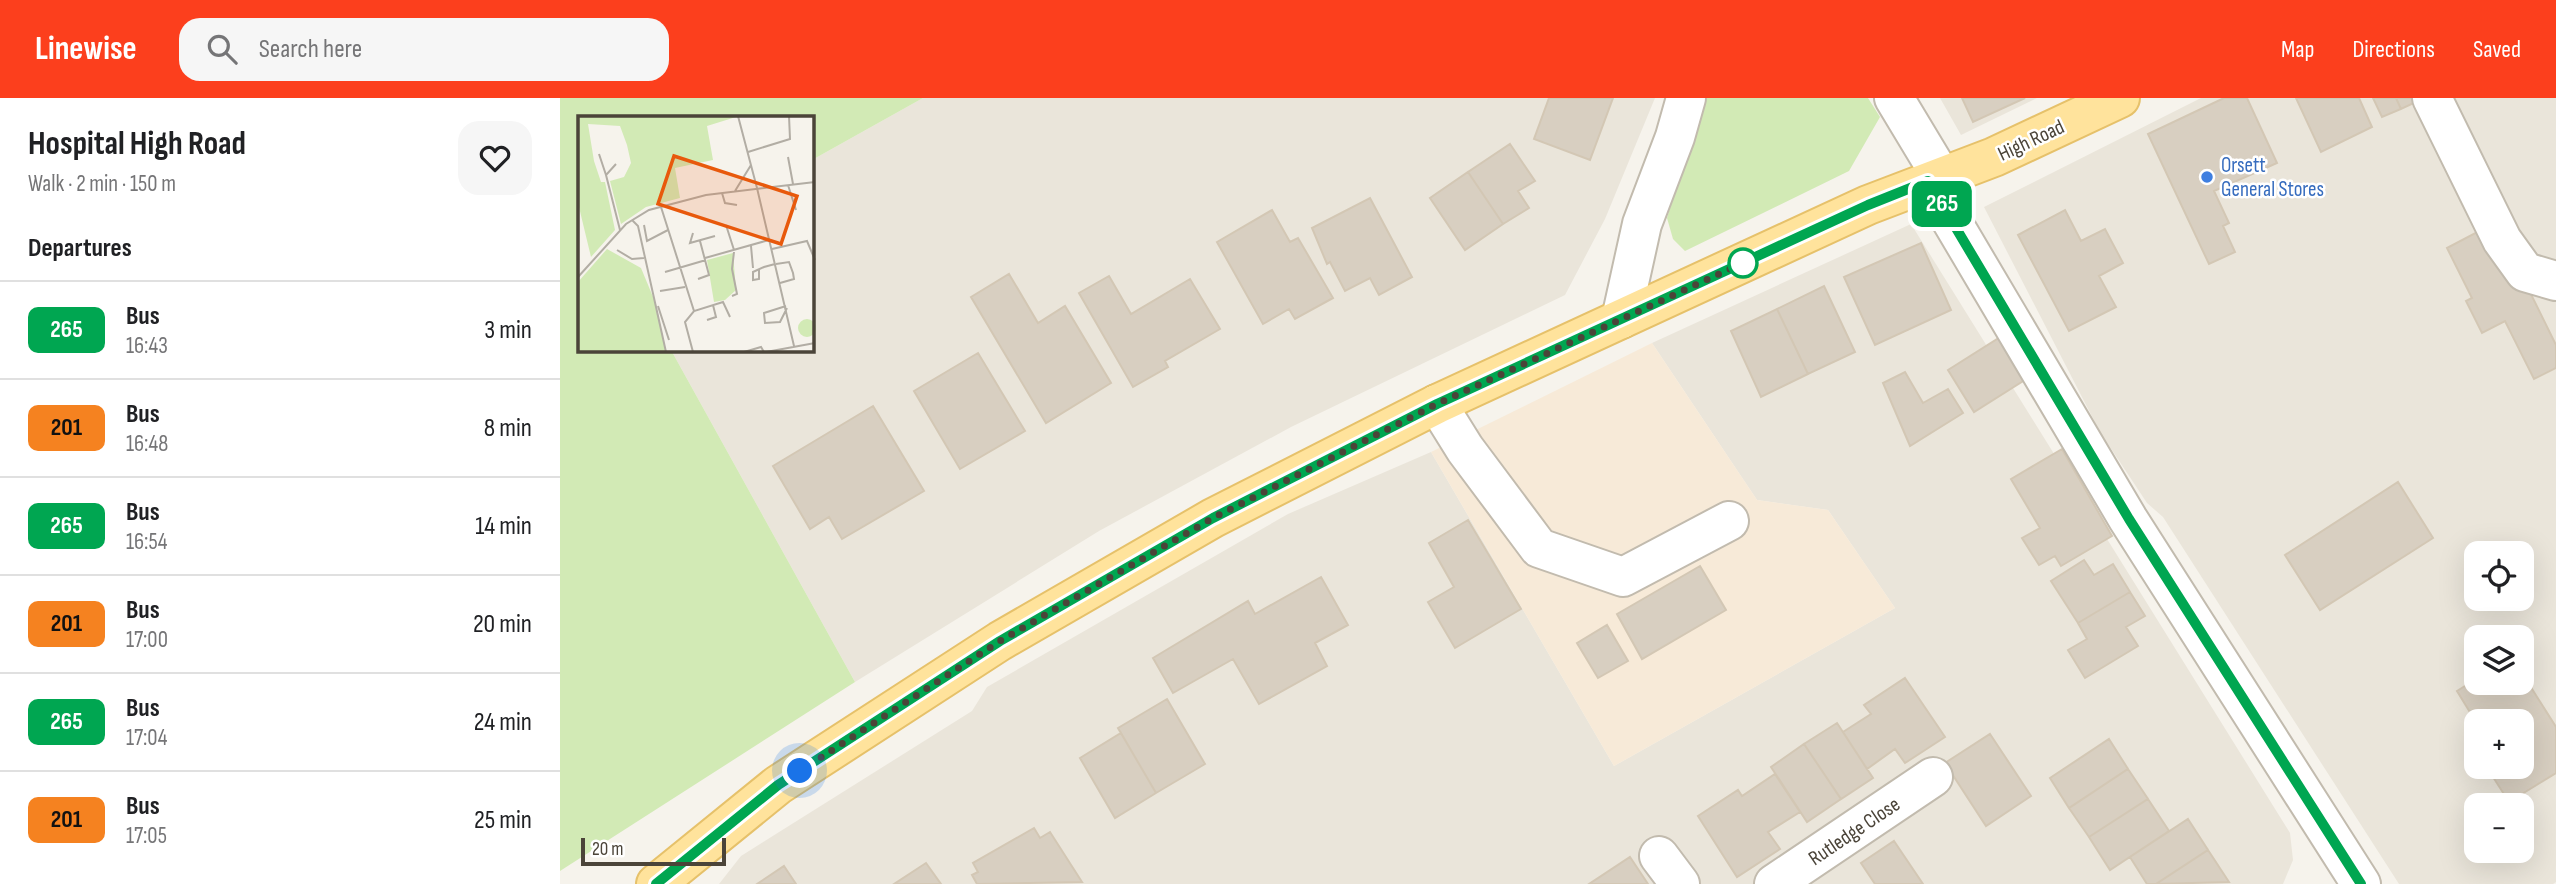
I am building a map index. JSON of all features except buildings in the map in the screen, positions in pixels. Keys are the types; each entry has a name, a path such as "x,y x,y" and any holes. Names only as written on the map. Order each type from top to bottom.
{"main road":[{"name":"High Road","path":"656,884 778,785 1000,641 1213,518 1437,404 1868,205 1994,157 2120,98"}],"street":[{"path":"1621,319 1642,224 1675,137 1686,98"},
{"path":"1894,98 1935,178 2129,519 2356,882"},
{"path":"2432,98 2502,240 2525,272 2556,281"},
{"path":"1437,404 1465,449 1539,548 1623,577 1729,521"},
{"name":"Rutledge Close","path":"1774,884 1933,777"}],"shaded area":[{"path":"923,98 1655,98 1605,219 1565,295 1291,427 1099,531 855,682 672,352 814,352 814,159"},
{"path":"1940,98 2037,98 1961,135"},
{"path":"2201,98 2556,98 2556,882 2399,884 2163,517 2147,503 2100,432 1984,207"},
{"path":"1911,224 2290,833 2293,860 2283,884 719,884 741,856 972,711 987,687 1288,514 1431,452 1614,766 1895,608 1828,510 1757,500 1652,343"},
{"path":"1652,343 1757,500 1828,510 1895,608 1614,766 1431,452"}],"green space":[{"path":"560,98 923,98 814,159 814,116 578,116 578,352 672,352 855,682 560,871"},
{"path":"1702,98 1868,98 1880,117 1849,171 1685,251 1673,239 1667,218"}],"bus line":[{"name":"265","path":"656,884 778,785 1000,641 1213,518 1437,404 1868,205 1928,181 2129,519 2361,884"}],"place":[{"name":"Orsett General Stores","path":"2207,177"}],"route":[{"path":"800,771 1000,641 1213,518 1437,404 1745,262 1743,263"}]}
